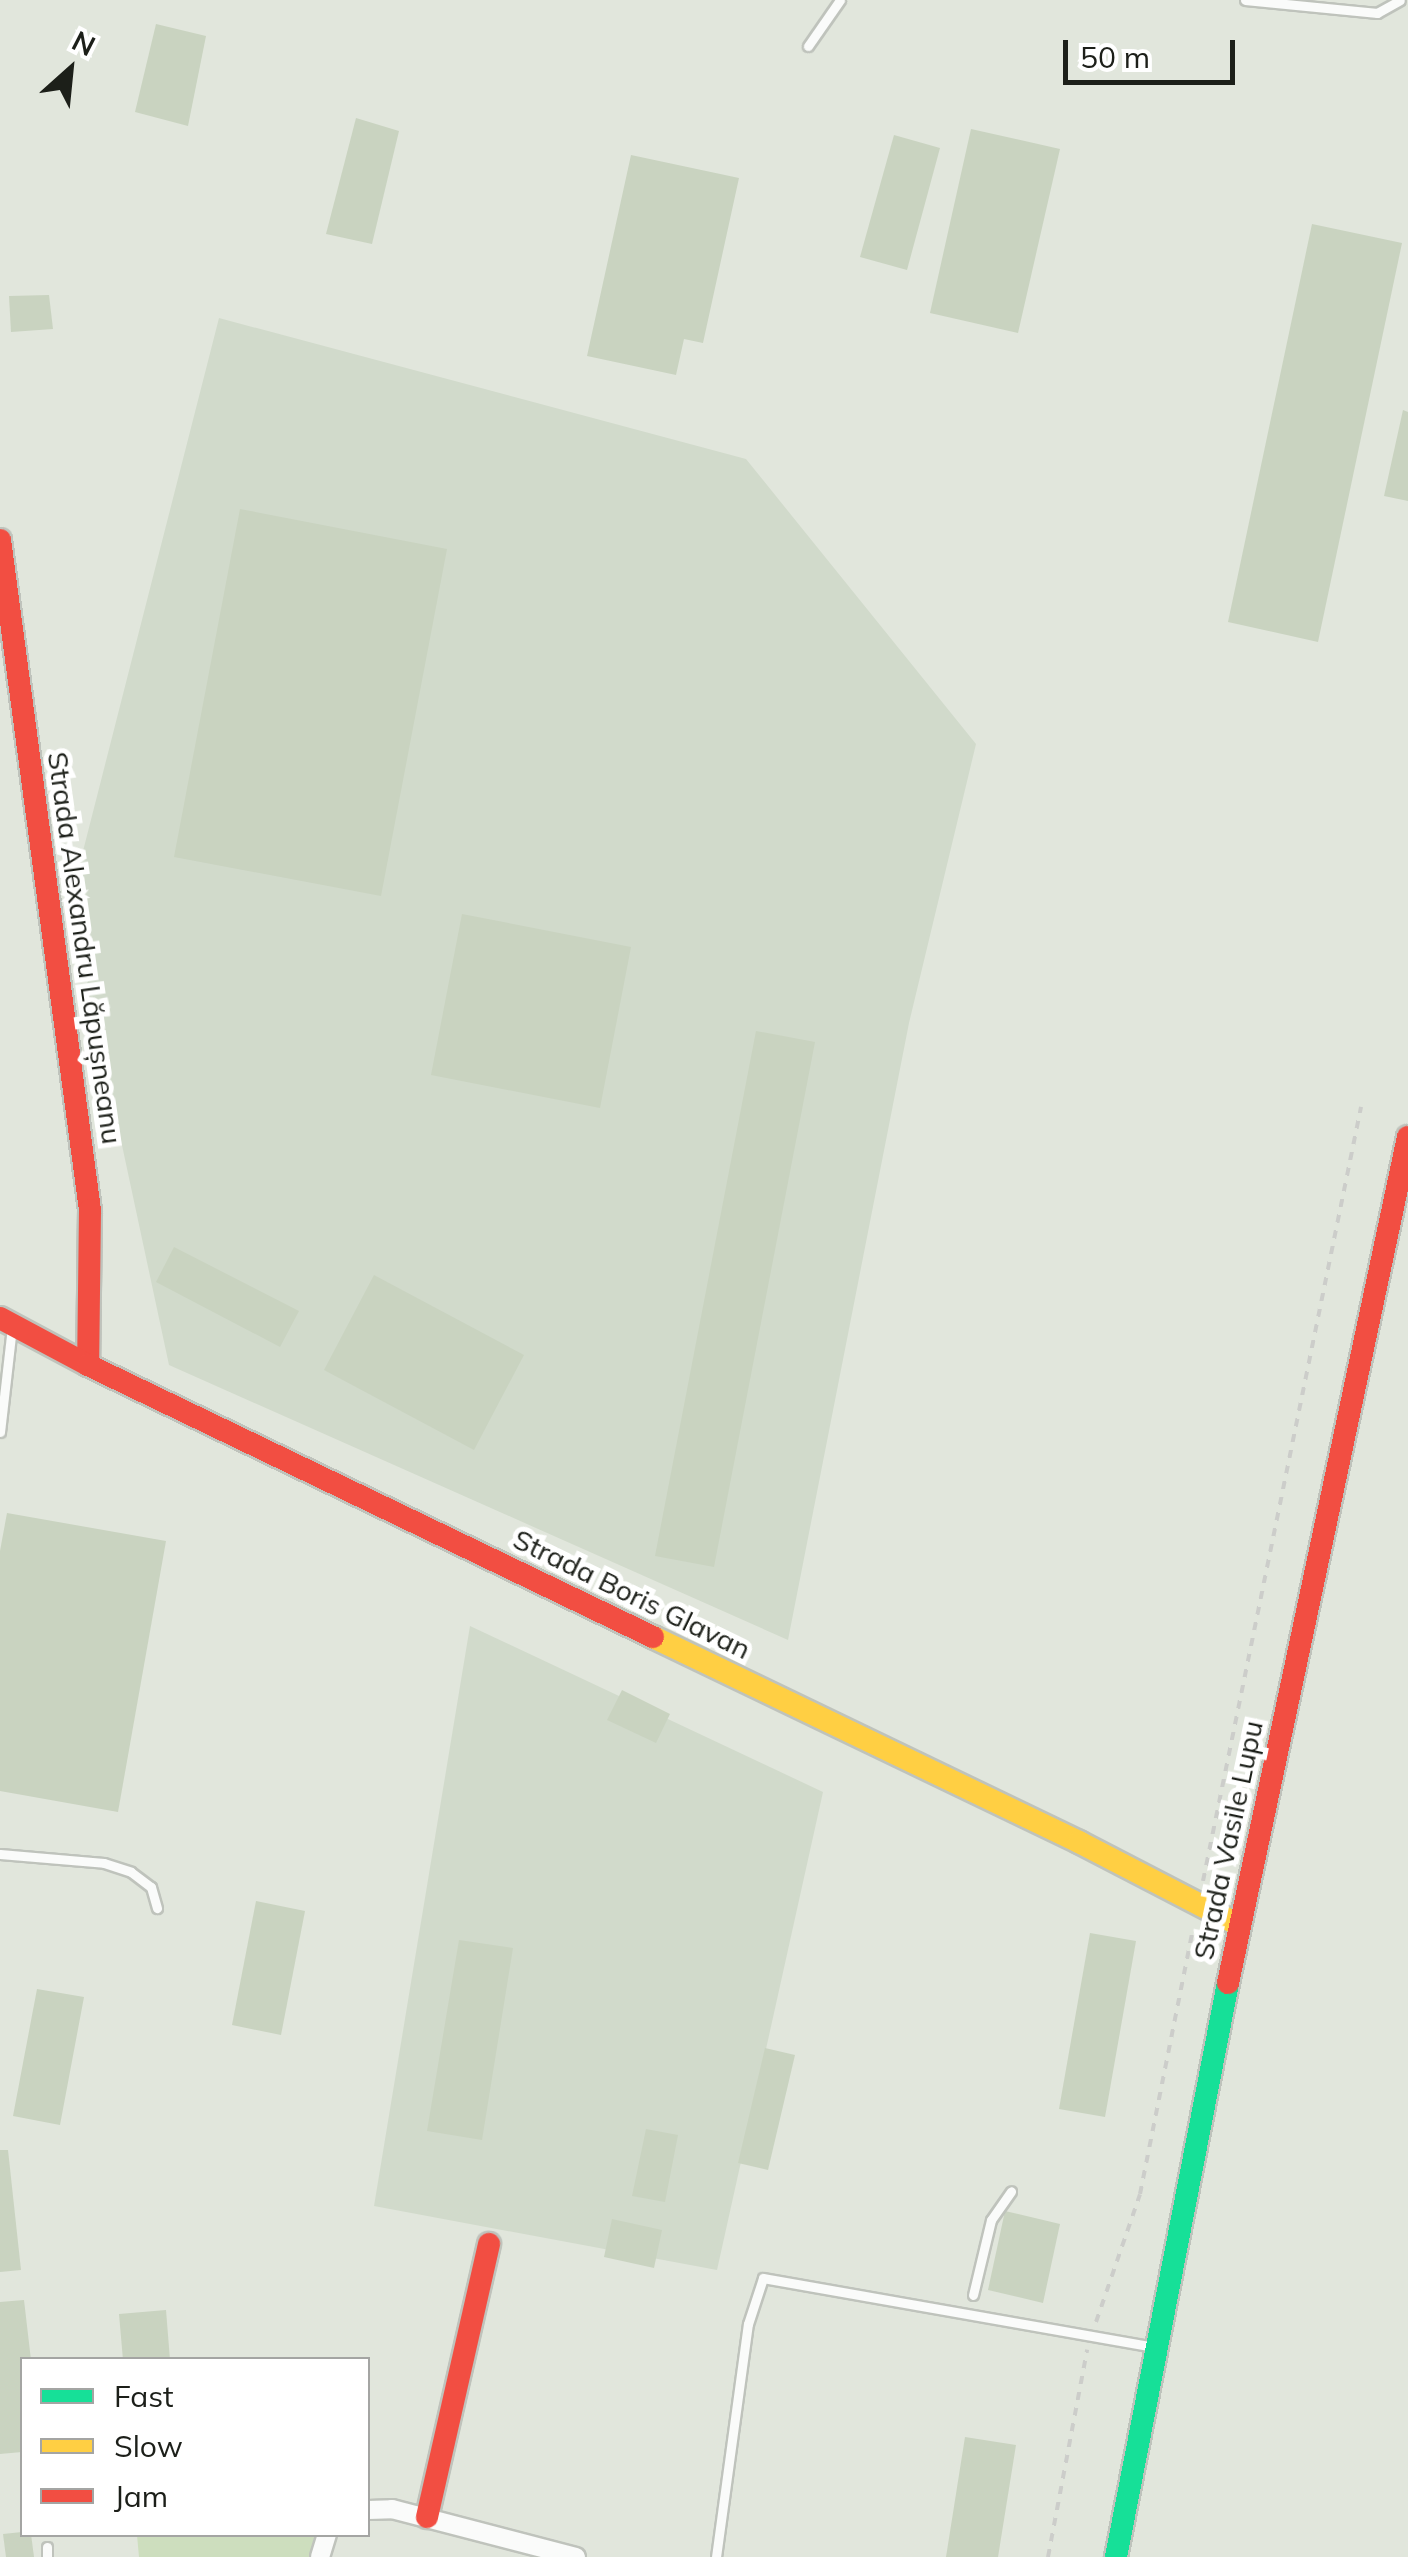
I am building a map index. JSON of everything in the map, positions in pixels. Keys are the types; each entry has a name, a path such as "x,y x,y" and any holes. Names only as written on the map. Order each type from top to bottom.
{"street":[{"name":"Strada Alexandru Lăpușneanu","path":"0,540 90,1210 88,1365"},
{"name":"Strada Vasile Lupu","path":"1116,2557 1238,1924 1408,1137"},
{"name":"Strada Boris Glavan","path":"6,1321 88,1365 1238,1924"},
{"path":"426,2518 489,2244"},
{"path":"370,2510 392,2509 576,2557"}],"lane":[{"path":"808,46 840,0"},
{"path":"1245,0 1377,12 1400,0"},
{"path":"0,1432 6,1321"},
{"path":"0,1854 104,1863 131,1872 152,1887 157,1908"},
{"path":"973,2294 991,2220 1011,2191"},
{"path":"716,2557 748,2324 764,2278 1159,2348"}],"path":[{"path":"1048,2557 1092,2336 1140,2194 1361,1106"}],"shaded area":[{"path":"219,318 746,459 976,744 909,1023 788,1640 169,1365 70,902"},
{"path":"470,1626 823,1792 717,2270 374,2206"}],"green space":[{"path":"137,2537 314,2537 309,2557 139,2557"}],"building":[{"path":"156,24 206,36 188,126 135,112"},
{"path":"356,118 399,131 372,244 326,234"},
{"path":"971,129 1060,149 1018,333 930,313"},
{"path":"894,135 940,148 907,270 860,257"},
{"path":"631,155 739,178 703,343 684,339 676,375 587,356"},
{"path":"1312,224 1402,243 1318,642 1228,622"},
{"path":"49,295 53,329 11,332 9,296"},
{"path":"1403,410 1408,412 1408,501 1384,496"},
{"path":"240,509 447,549 381,896 174,857"},
{"path":"462,914 631,947 600,1108 431,1075"},
{"path":"756,1031 815,1042 714,1567 655,1556"},
{"path":"174,1247 299,1311 280,1347 156,1282"},
{"path":"374,1275 524,1355 474,1450 324,1370"},
{"path":"7,1513 166,1541 118,1812 0,1791 0,1551"},
{"path":"622,1690 670,1714 656,1743 607,1720"},
{"path":"256,1901 305,1911 281,2035 232,2025"},
{"path":"1090,1933 1136,1941 1105,2117 1059,2109"},
{"path":"459,1940 513,1948 482,2140 427,2131"},
{"path":"37,1989 84,1997 60,2125 13,2116"},
{"path":"765,2048 795,2055 768,2170 738,2163"},
{"path":"646,2129 678,2135 665,2202 632,2196"},
{"path":"0,2150 8,2150 21,2270 0,2272"},
{"path":"1005,2211 1060,2224 1043,2303 988,2290"},
{"path":"612,2219 662,2230 654,2268 604,2257"},
{"path":"24,2300 31,2357 20,2357 20,2452 0,2454 0,2302"},
{"path":"166,2310 170,2357 123,2357 119,2314"},
{"path":"965,2437 1016,2445 998,2557 946,2557"},
{"path":"20,2532 20,2537 31,2537 34,2557 6,2557 3,2534"}],"traffic: fast":[{"path":"1116,2557 1228,1983"}],"traffic: slow":[{"path":"653,1637 1079,1842 1239,1925"}],"traffic: jam":[{"path":"0,540 90,1210 88,1365"},
{"path":"1228,1983 1408,1137"},
{"path":"0,1318 88,1365 653,1637"},
{"path":"427,2517 489,2244"}]}
